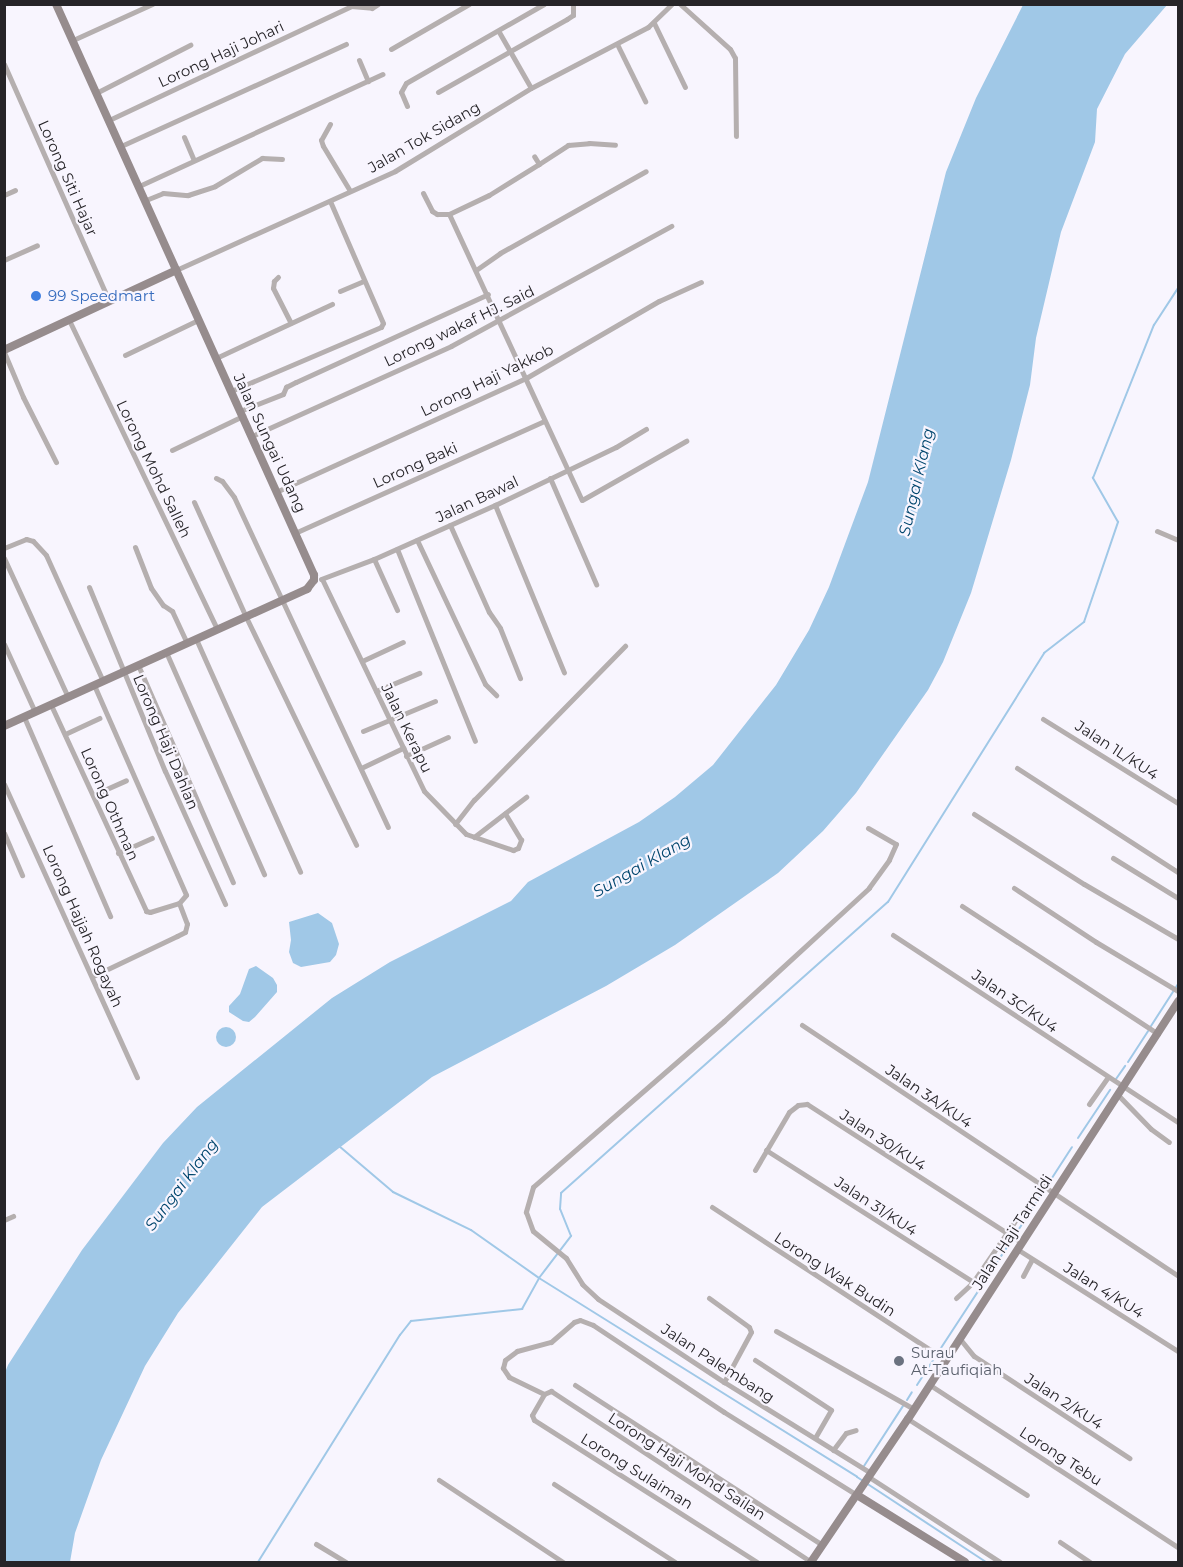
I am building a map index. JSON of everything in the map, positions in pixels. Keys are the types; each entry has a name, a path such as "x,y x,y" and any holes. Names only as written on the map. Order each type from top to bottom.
{"street":[{"name":"Jalan Sungai Udang","path":"56,4 318,580"},
{"path":"73,40 152,4"},
{"name":"Lorong Haji Johari","path":"109,120 351,6 372,8 378,4"},
{"path":"391,49 469,4"},
{"path":"407,106 401,92 403,85 499,32 544,4"},
{"path":"438,92 567,20 573,15 573,4"},
{"name":"Jalan Tok Sidang","path":"176,270 395,171 531,88 654,23 672,4"},
{"path":"680,4 730,49 735,58 736,136"},
{"path":"654,23 685,87"},
{"path":"499,32 531,88"},
{"path":"121,146 345,44"},
{"path":"617,44 645,101"},
{"path":"96,93 190,45"},
{"path":"359,60 368,81"},
{"name":"Lorong Siti Hajar","path":"4,64 109,301"},
{"path":"139,186 382,74"},
{"path":"330,124 321,140 350,192"},
{"path":"184,137 194,160"},
{"path":"423,193 432,211 437,214 449,214 489,195 568,145 589,143 615,145"},
{"path":"534,156 539,164"},
{"path":"146,201 163,193 188,195 215,186 262,158 282,159"},
{"path":"476,270 529,236 646,171"},
{"path":"4,195 15,190"},
{"path":"231,391 379,328 383,323 363,281 349,239 330,201"},
{"path":"449,214 582,500 686,441"},
{"name":"Lorong wakaf HJ. Said","path":"252,436 500,321 671,226"},
{"path":"4,260 37,245"},
{"path":"56,462 23,397 4,351 176,270"},
{"path":"278,277 274,281 273,288 291,323"},
{"path":"340,291 363,281"},
{"name":"Lorong Haji Yakkob","path":"278,490 526,378 660,301 701,282"},
{"path":"172,450 283,394 291,384 488,294"},
{"path":"216,358 332,304"},
{"name":"Lorong Mohd Salleh","path":"69,320 217,629"},
{"path":"125,355 198,320"},
{"path":"379,328 380,343"},
{"name":"Lorong Baki","path":"297,532 544,421"},
{"name":"Jalan Bawal","path":"318,580 374,560 495,505 616,447 646,429"},
{"path":"216,478 222,481 234,498 388,827"},
{"path":"550,478 596,584"},
{"path":"194,502 356,845"},
{"path":"495,505 564,672"},
{"path":"450,525 489,612 500,628 520,678"},
{"path":"1157,531 1179,540"},
{"path":"4,548 26,539 33,540 46,555 103,681"},
{"path":"417,540 485,684 496,695"},
{"path":"135,547 151,588 163,605 172,611 187,643"},
{"path":"397,549 475,741"},
{"path":"4,558 68,697"},
{"path":"374,560 397,610"},
{"path":"4,726 307,589 318,580"},
{"name":"Jalan Kerapu","path":"318,580 362,661 424,791 435,805 466,834 510,850 518,848 521,840 505,813"},
{"name":"Lorong Haji Dahlan","path":"89,588 123,672 225,904"},
{"path":"196,639 300,872"},
{"path":"362,661 403,642"},
{"path":"4,644 35,712"},
{"path":"455,824 474,800 625,646"},
{"path":"166,652 264,874"},
{"path":"138,665 233,882"},
{"path":"376,691 419,672"},
{"path":"93,976 184,932 186,920 179,903 186,895 94,686"},
{"path":"363,731 435,701"},
{"name":"Lorong Othman","path":"51,705 147,912 179,903"},
{"path":"24,717 110,916"},
{"path":"65,734 99,718"},
{"name":"Jalan 1L/KU4","path":"1043,719 1179,803"},
{"path":"406,756 448,737"},
{"path":"361,768 403,748"},
{"path":"1017,768 1179,872"},
{"path":"93,795 126,780"},
{"name":"Lorong Hajjah Rogayah","path":"5,785 137,1077"},
{"path":"474,837 526,797"},
{"path":"974,814 1084,884 1179,939"},
{"name":"Jalan Palembang","path":"868,828 896,844 889,860 869,888 724,1021 533,1187 526,1212 533,1231 548,1246 566,1258 582,1284 598,1299 724,1382 815,1438 869,1477 1000,1563"},
{"path":"4,833 22,875"},
{"path":"118,853 152,838"},
{"path":"1113,858 1179,898"},
{"path":"1014,888 1096,942 1178,991"},
{"path":"962,906 1158,1034"},
{"name":"Jalan 3C/KU4","path":"893,935 1179,1122"},
{"name":"Jalan Haji Tarmidi","path":"811,1562 960,1339 1019,1246 1048,1189 1118,1095 1179,1001"},
{"name":"Jalan 3A/KU4","path":"802,1025 1179,1276"},
{"path":"1089,1104 1108,1077"},
{"path":"1118,1095 1151,1129 1169,1142"},
{"name":"Jalan 30/KU4","path":"755,1170 793,1107 807,1104 1006,1233 1019,1246"},
{"name":"Jalan 31/KU4","path":"766,1150 973,1282"},
{"name":"Lorong Wak Budin","path":"712,1207 946,1360"},
{"path":"4,1220 13,1216"},
{"path":"956,1298 973,1282 1017,1218"},
{"name":"Jalan 4/KU4","path":"1019,1246 1032,1259 1179,1351"},
{"path":"1023,1276 1032,1259"},
{"path":"709,1298 749,1327 751,1332 750,1339 724,1382"},
{"name":"Lorong Haji Mohd Sailan","path":"811,1562 547,1393 509,1377 503,1368 506,1360 517,1351 552,1342 574,1322 580,1320 593,1325 724,1412 858,1494"},
{"path":"776,1331 914,1409"},
{"name":"Jalan 2/KU4","path":"960,1339 974,1356 1130,1458"},
{"path":"755,1360 831,1410 815,1438"},
{"name":"Lorong Tebu","path":"930,1384 1179,1547"},
{"path":"575,1385 822,1545"},
{"name":"Lorong Sulaiman","path":"547,1393 532,1415 534,1420 757,1563"},
{"path":"908,1419 1027,1495"},
{"path":"833,1450 846,1433 856,1430"},
{"path":"439,1480 563,1563"},
{"path":"554,1484 675,1563"},
{"path":"858,1494 965,1563"},
{"path":"1060,1542 1090,1563"},
{"path":"316,1544 346,1563"}],"water":[{"name":"Sungai Klang","path":"1023,5 1167,5 1125,54 1097,109 1095,142 1061,232 1036,338 1030,385 1011,460 971,593 943,662 928,690 856,793 823,831 778,873 675,945 606,986 432,1077 262,1207 178,1313 145,1366 101,1460 75,1533 70,1562 5,1562 4,1375 8,1365 82,1250 163,1143 197,1107 332,998 390,962 511,901 528,882 639,822 675,797 713,765 776,685 809,630 829,587 868,482 946,172 976,98"},
{"path":"318,913 332,923 339,944 336,955 330,962 301,967 293,963 289,952 291,940 289,922"},
{"path":"256,966 273,978 277,985 277,992 255,1017 249,1022 243,1021 229,1012 229,1006 240,994 249,969"},
{"path":"222,1027 230,1027 236,1033 236,1041 230,1047 222,1047 216,1041 216,1033"}],"waterway":[{"path":"258,1562 411,1321 522,1309 539,1278 571,1236 560,1209 561,1193 888,902 1044,653 1084,622 1118,522 1093,478 1154,325 1178,288"},
{"path":"1151,1026 1178,984"},
{"path":"1128,1062 1148,1031"},
{"path":"1116,1079 1125,1066"},
{"path":"1078,1138 1110,1090"},
{"path":"339,1146 393,1192 471,1230 539,1278 857,1477 986,1562"},
{"path":"1017,1232 1072,1147"},
{"path":"939,1351 1009,1244"},
{"path":"917,1385 935,1357"},
{"path":"907,1400 912,1392"},
{"path":"864,1466 903,1406"}],"place":[{"name":"99 Speedmart","path":"36,296"},
{"name":"Surau At-Taufiqiah","path":"899,1361"}]}
